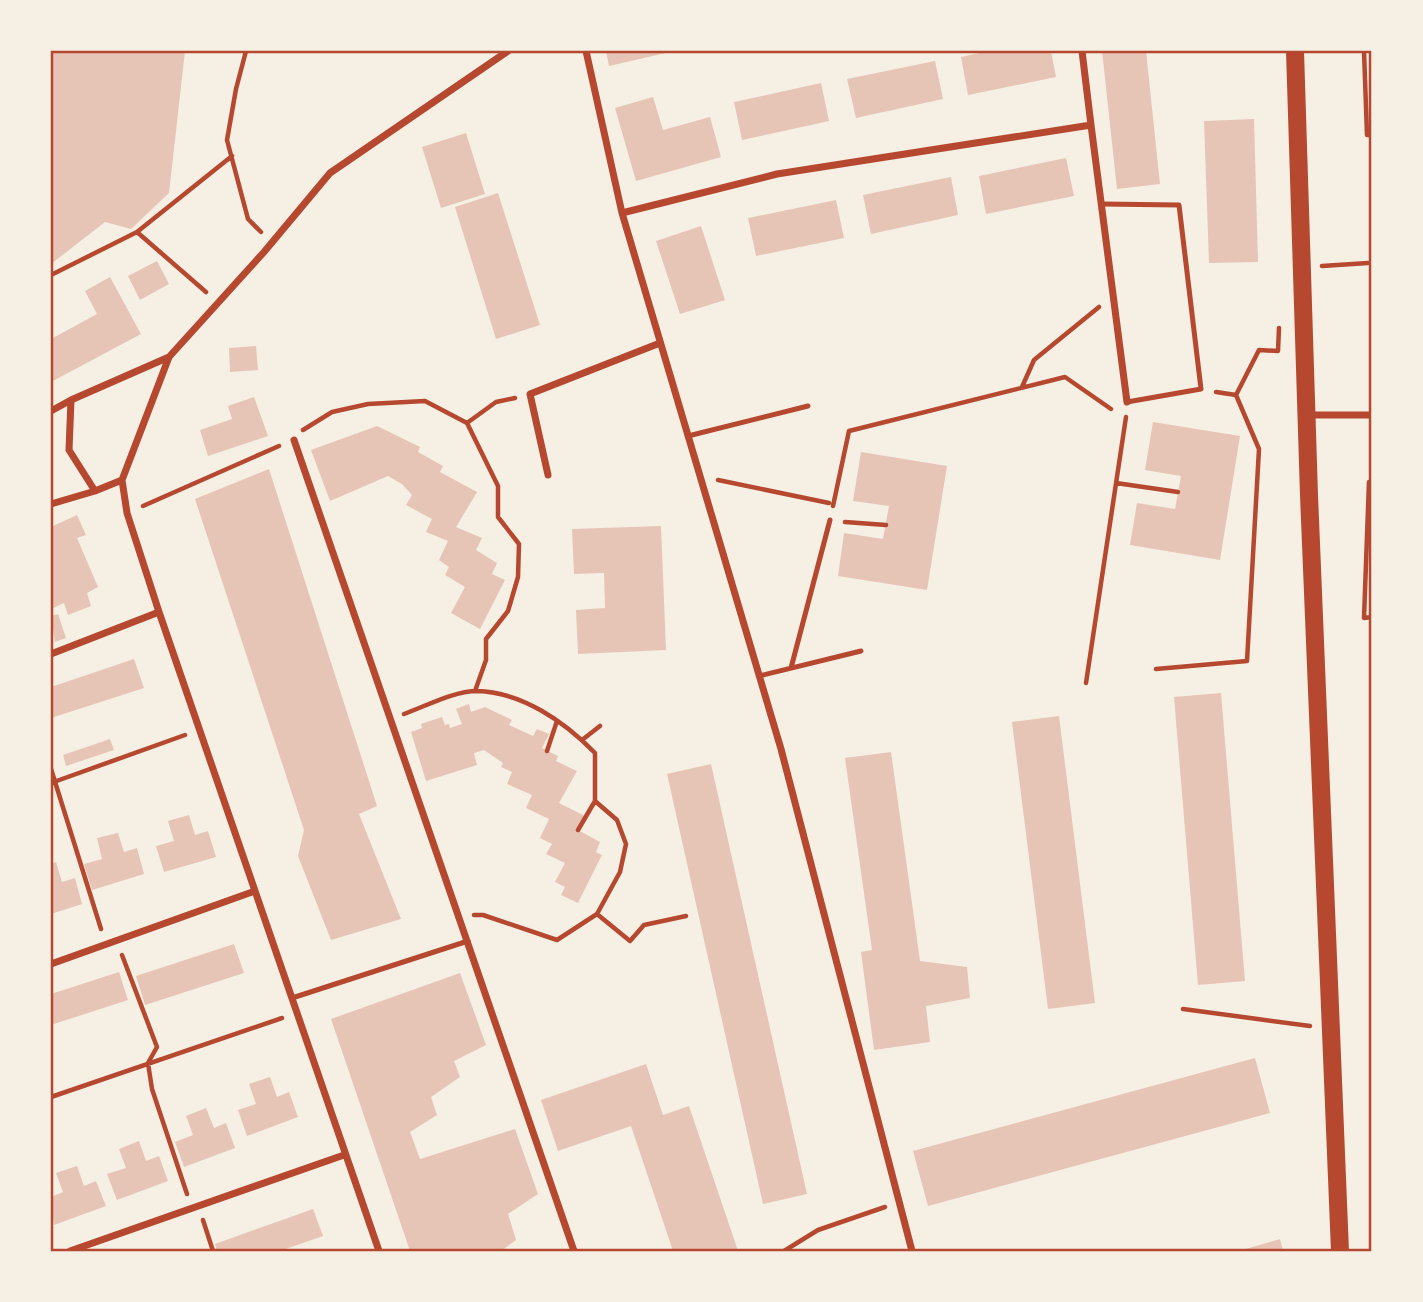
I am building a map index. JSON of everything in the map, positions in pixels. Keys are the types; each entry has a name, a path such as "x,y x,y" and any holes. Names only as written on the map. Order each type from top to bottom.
{"main road":[{"path":"1295,51 1308,415 1308,495 1340,1251"}],"street":[{"path":"379,1251 159,612 127,513 122,480 169,357 187,333 272,243 330,173 508,51"},
{"path":"586,51 622,213 759,676 912,1251"},
{"path":"1082,51 1127,402"},
{"path":"622,213 777,174 1091,125"},
{"path":"548,475 530,394 660,343"},
{"path":"51,411 169,357"},
{"path":"71,400 69,450 95,491"},
{"path":"1308,415 1372,415"},
{"path":"294,440 574,1251"},
{"path":"51,504 122,480"},
{"path":"51,654 159,612"},
{"path":"51,964 256,891"},
{"path":"70,1251 344,1155"}],"lane":[{"path":"1101,204 1180,205 1201,389 1127,402"},
{"path":"688,436 808,405"},
{"path":"791,668 830,520"},
{"path":"759,676 861,651"},
{"path":"292,998 468,941"}],"path":[{"path":"246,51 236,89 228,140 248,219 272,243"},
{"path":"1364,51 1367,135 1372,135"},
{"path":"51,275 137,232 232,156"},
{"path":"137,232 217,302"},
{"path":"1303,267 1368,263"},
{"path":"1021,388 1034,360 1113,296"},
{"path":"1157,669 1248,661 1259,449 1236,394 1259,350"},
{"path":"886,525 830,520 849,431 1065,377 1126,419"},
{"path":"467,423 496,402 530,394"},
{"path":"127,513 294,440 307,425 332,412 368,404 425,401 467,423 498,486 498,517 519,544 515,588 508,611 486,639 486,660 475,691"},
{"path":"1086,683 1127,402"},
{"path":"700,476 834,504"},
{"path":"1368,482 1364,618 1372,617"},
{"path":"1116,483 1178,492"},
{"path":"391,720 475,691 514,698 557,720 595,753 595,801 578,830"},
{"path":"547,751 557,720"},
{"path":"582,740 600,726"},
{"path":"53,782 200,730"},
{"path":"51,769 106,944"},
{"path":"459,916 484,915 557,940 597,914 620,872 626,844 617,820 595,801"},
{"path":"597,914 630,941 644,925 686,916"},
{"path":"118,940 139,1007 157,1047 148,1063 152,1089 194,1208 213,1251"},
{"path":"1183,1009 1331,1029"},
{"path":"51,1097 297,1012"},
{"path":"784,1251 818,1230 899,1201"}],"building":[{"path":"51,51 185,51 169,193 131,229 105,222 51,264"},
{"path":"606,51 670,51 670,52 609,66"},
{"path":"989,51 1051,51 1056,77 968,95 961,57"},
{"path":"1102,51 1146,51 1160,184 1117,189"},
{"path":"935,61 943,99 856,118 847,79"},
{"path":"821,83 829,121 742,140 734,102"},
{"path":"653,97 663,130 710,117 721,157 636,181 615,108"},
{"path":"1254,119 1258,262 1209,263 1204,121"},
{"path":"466,133 485,194 441,208 422,147"},
{"path":"1066,158 1074,196 986,214 979,176"},
{"path":"951,177 958,215 871,234 863,195"},
{"path":"498,193 540,325 496,339 455,207"},
{"path":"836,200 844,238 756,256 748,218"},
{"path":"701,226 725,300 680,314 656,241"},
{"path":"157,261 169,284 140,300 128,276"},
{"path":"110,277 141,334 51,382 51,339 97,314 85,291"},
{"path":"256,346 258,370 230,372 229,348"},
{"path":"254,397 268,436 208,456 200,430 232,419 228,406"},
{"path":"1153,422 1240,436 1220,560 1130,545 1137,503 1175,509 1181,476 1145,470"},
{"path":"377,426 420,447 418,452 443,466 440,472 477,492 456,527 482,538 476,550 497,563 492,574 505,580 480,629 451,613 465,587 445,575 449,567 439,560 448,541 426,532 432,519 406,505 412,495 402,484 388,476 330,501 311,450"},
{"path":"861,452 947,466 927,590 838,576 844,533 883,539 889,506 853,501"},
{"path":"269,469 377,806 359,814 401,919 331,940 298,856 304,830 195,499"},
{"path":"77,515 86,535 77,538 98,587 87,593 91,606 68,615 64,603 51,609 51,527"},
{"path":"661,526 666,650 578,654 576,610 605,608 604,573 574,574 572,529"},
{"path":"58,614 66,638 55,642 51,616"},
{"path":"134,659 144,688 51,718 51,687"},
{"path":"1221,693 1245,981 1198,985 1174,697"},
{"path":"469,704 471,712 485,707 512,720 509,725 533,736 537,729 549,734 542,748 558,756 556,761 577,771 559,803 585,816 578,830 600,842 596,852 602,855 578,903 561,895 565,887 555,882 565,863 546,854 552,844 540,838 549,819 526,808 532,795 507,784 512,772 501,767 503,763 484,750 474,753 477,765 426,781 411,732 422,728 421,724 442,717 445,725 449,724 450,728 462,724 456,709"},
{"path":"1059,716 1095,1003 1048,1009 1012,722"},
{"path":"110,739 114,750 66,766 63,755"},
{"path":"891,752 920,961 967,967 970,998 926,1006 930,1042 874,1050 861,952 872,950 845,758"},
{"path":"711,764 807,1194 763,1204 667,774"},
{"path":"189,815 195,835 208,831 216,857 164,872 156,846 174,841 168,821"},
{"path":"118,833 124,852 137,848 144,874 92,890 84,864 102,859 97,838"},
{"path":"56,862 62,882 75,878 82,904 51,914 51,864"},
{"path":"234,944 244,973 145,1005 136,976"},
{"path":"119,972 128,1000 51,1025 51,994"},
{"path":"460,973 486,1045 454,1061 460,1077 431,1097 437,1115 410,1132 420,1159 515,1129 538,1194 508,1214 516,1240 501,1251 410,1251 331,1019"},
{"path":"1255,1058 1270,1113 928,1206 913,1151"},
{"path":"646,1064 663,1115 689,1106 738,1251 673,1251 631,1126 558,1151 541,1100"},
{"path":"270,1077 277,1097 289,1092 298,1117 247,1136 238,1110 256,1104 249,1084"},
{"path":"206,1108 214,1128 226,1123 235,1148 184,1167 175,1142 193,1135 186,1116"},
{"path":"139,1141 146,1161 159,1156 168,1181 117,1200 107,1174 126,1168 119,1149"},
{"path":"77,1166 84,1186 96,1181 106,1206 54,1225 51,1197 63,1192 56,1173"},
{"path":"313,1209 323,1236 280,1251 217,1251 215,1244"},
{"path":"1280,1239 1283,1251 1239,1251"}]}
